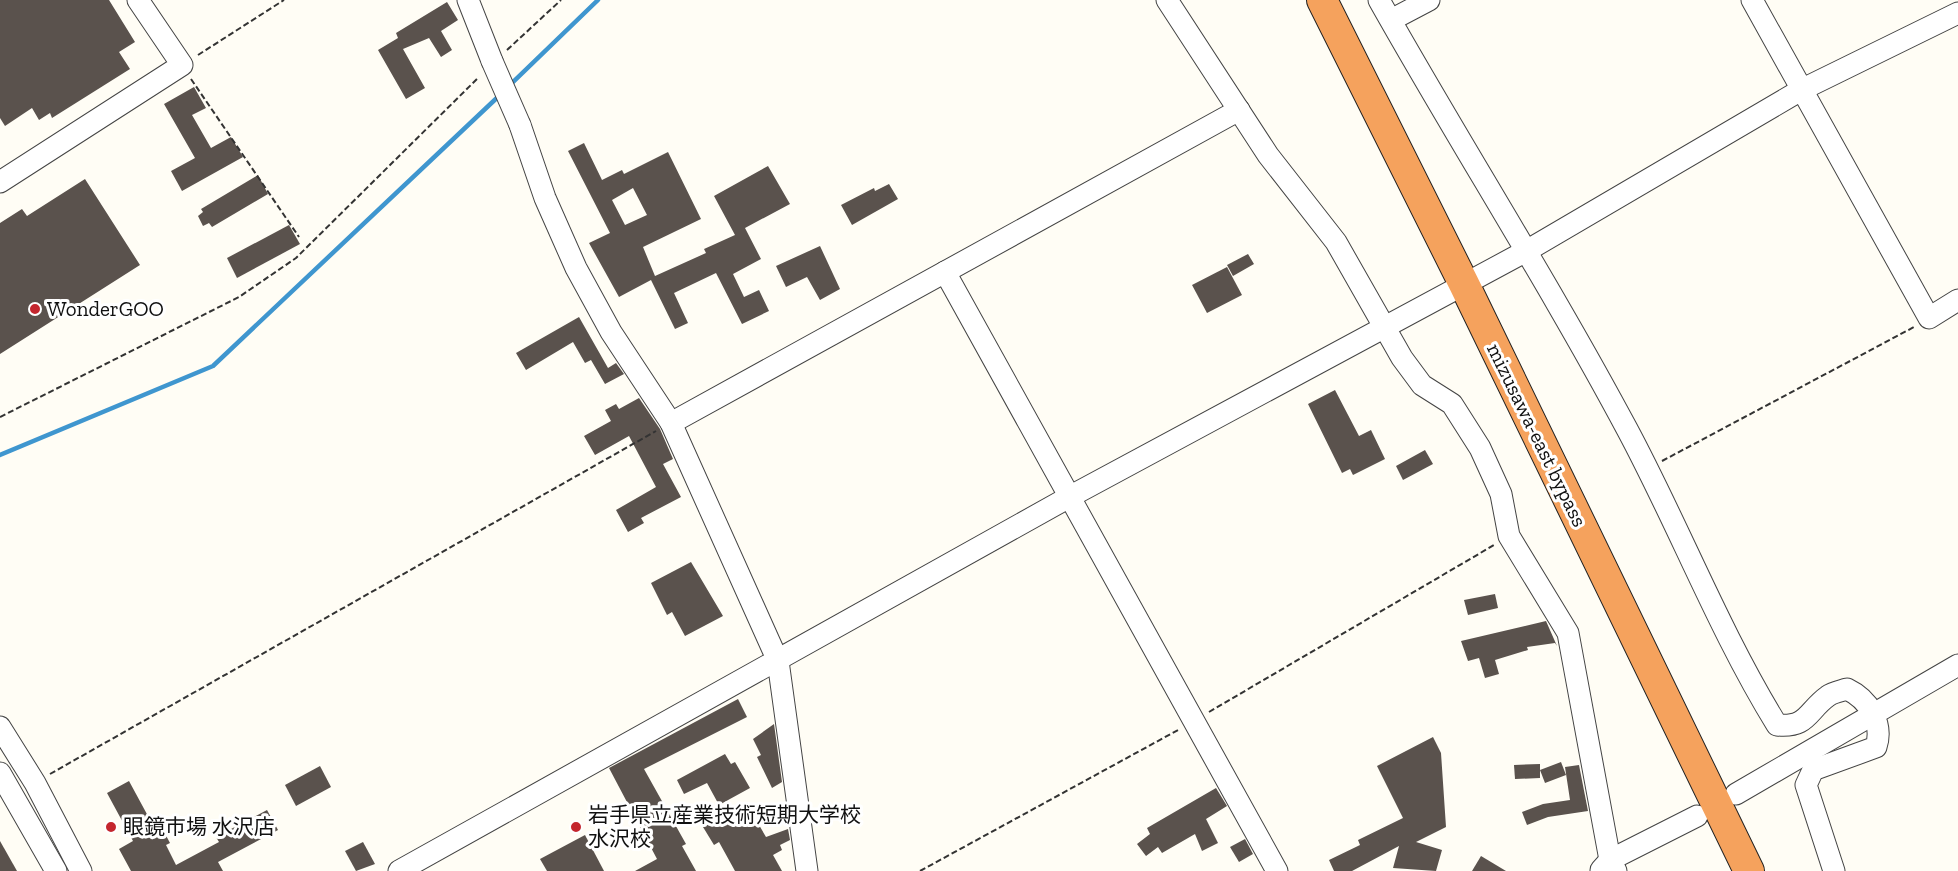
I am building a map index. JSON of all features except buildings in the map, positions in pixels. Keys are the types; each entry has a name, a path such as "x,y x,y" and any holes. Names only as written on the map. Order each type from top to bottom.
{"highway":[{"name":"mizusawa-east bypass","path":"1322,0 1464,284 1749,871"}],"street":[{"path":"0,182 182,65 138,0"},
{"path":"468,0 491,64 520,125 545,198 576,268 611,332 670,423 778,661 807,871"},
{"path":"1167,0 1268,155 1336,242 1402,358 1422,385 1452,404 1468,426 1494,475 1509,536 1568,633 1609,867 1697,816"},
{"path":"1379,0 1528,250 1648,468 1736,651 1777,725 1791,726 1806,719 1829,695 1847,689 1860,695 1874,715 1880,737 1876,747 1813,771 1806,785 1834,871"},
{"path":"1391,20 1429,0"},
{"path":"1752,0 1929,318 1958,300"},
{"path":"399,871 1071,495 1528,250 1801,90 1958,13"},
{"path":"670,423 1239,110"},
{"path":"945,272 1071,495 1277,871"},
{"path":"1736,794 1958,664"},
{"path":"0,728 35,783 81,871"},
{"path":"0,773 7,797 56,871"},
{"path":"7,797 35,783"}],"path":[{"path":"284,0 182,65 299,237"},
{"path":"0,417 239,297 296,258 491,64 561,0"},
{"path":"1648,468 1929,318"},
{"path":"35,783 670,423"},
{"path":"920,871 1194,721 1509,536"}],"waterway":[{"path":"509,86 598,0"},
{"path":"0,455 213,366 501,94"}],"place":[{"name":"WonderGOO","path":"35,309"},
{"name":"眼鏡市場 水沢店","path":"111,827"},
{"name":"岩手県立産業技術短期大学校 水沢校","path":"576,827"}]}
